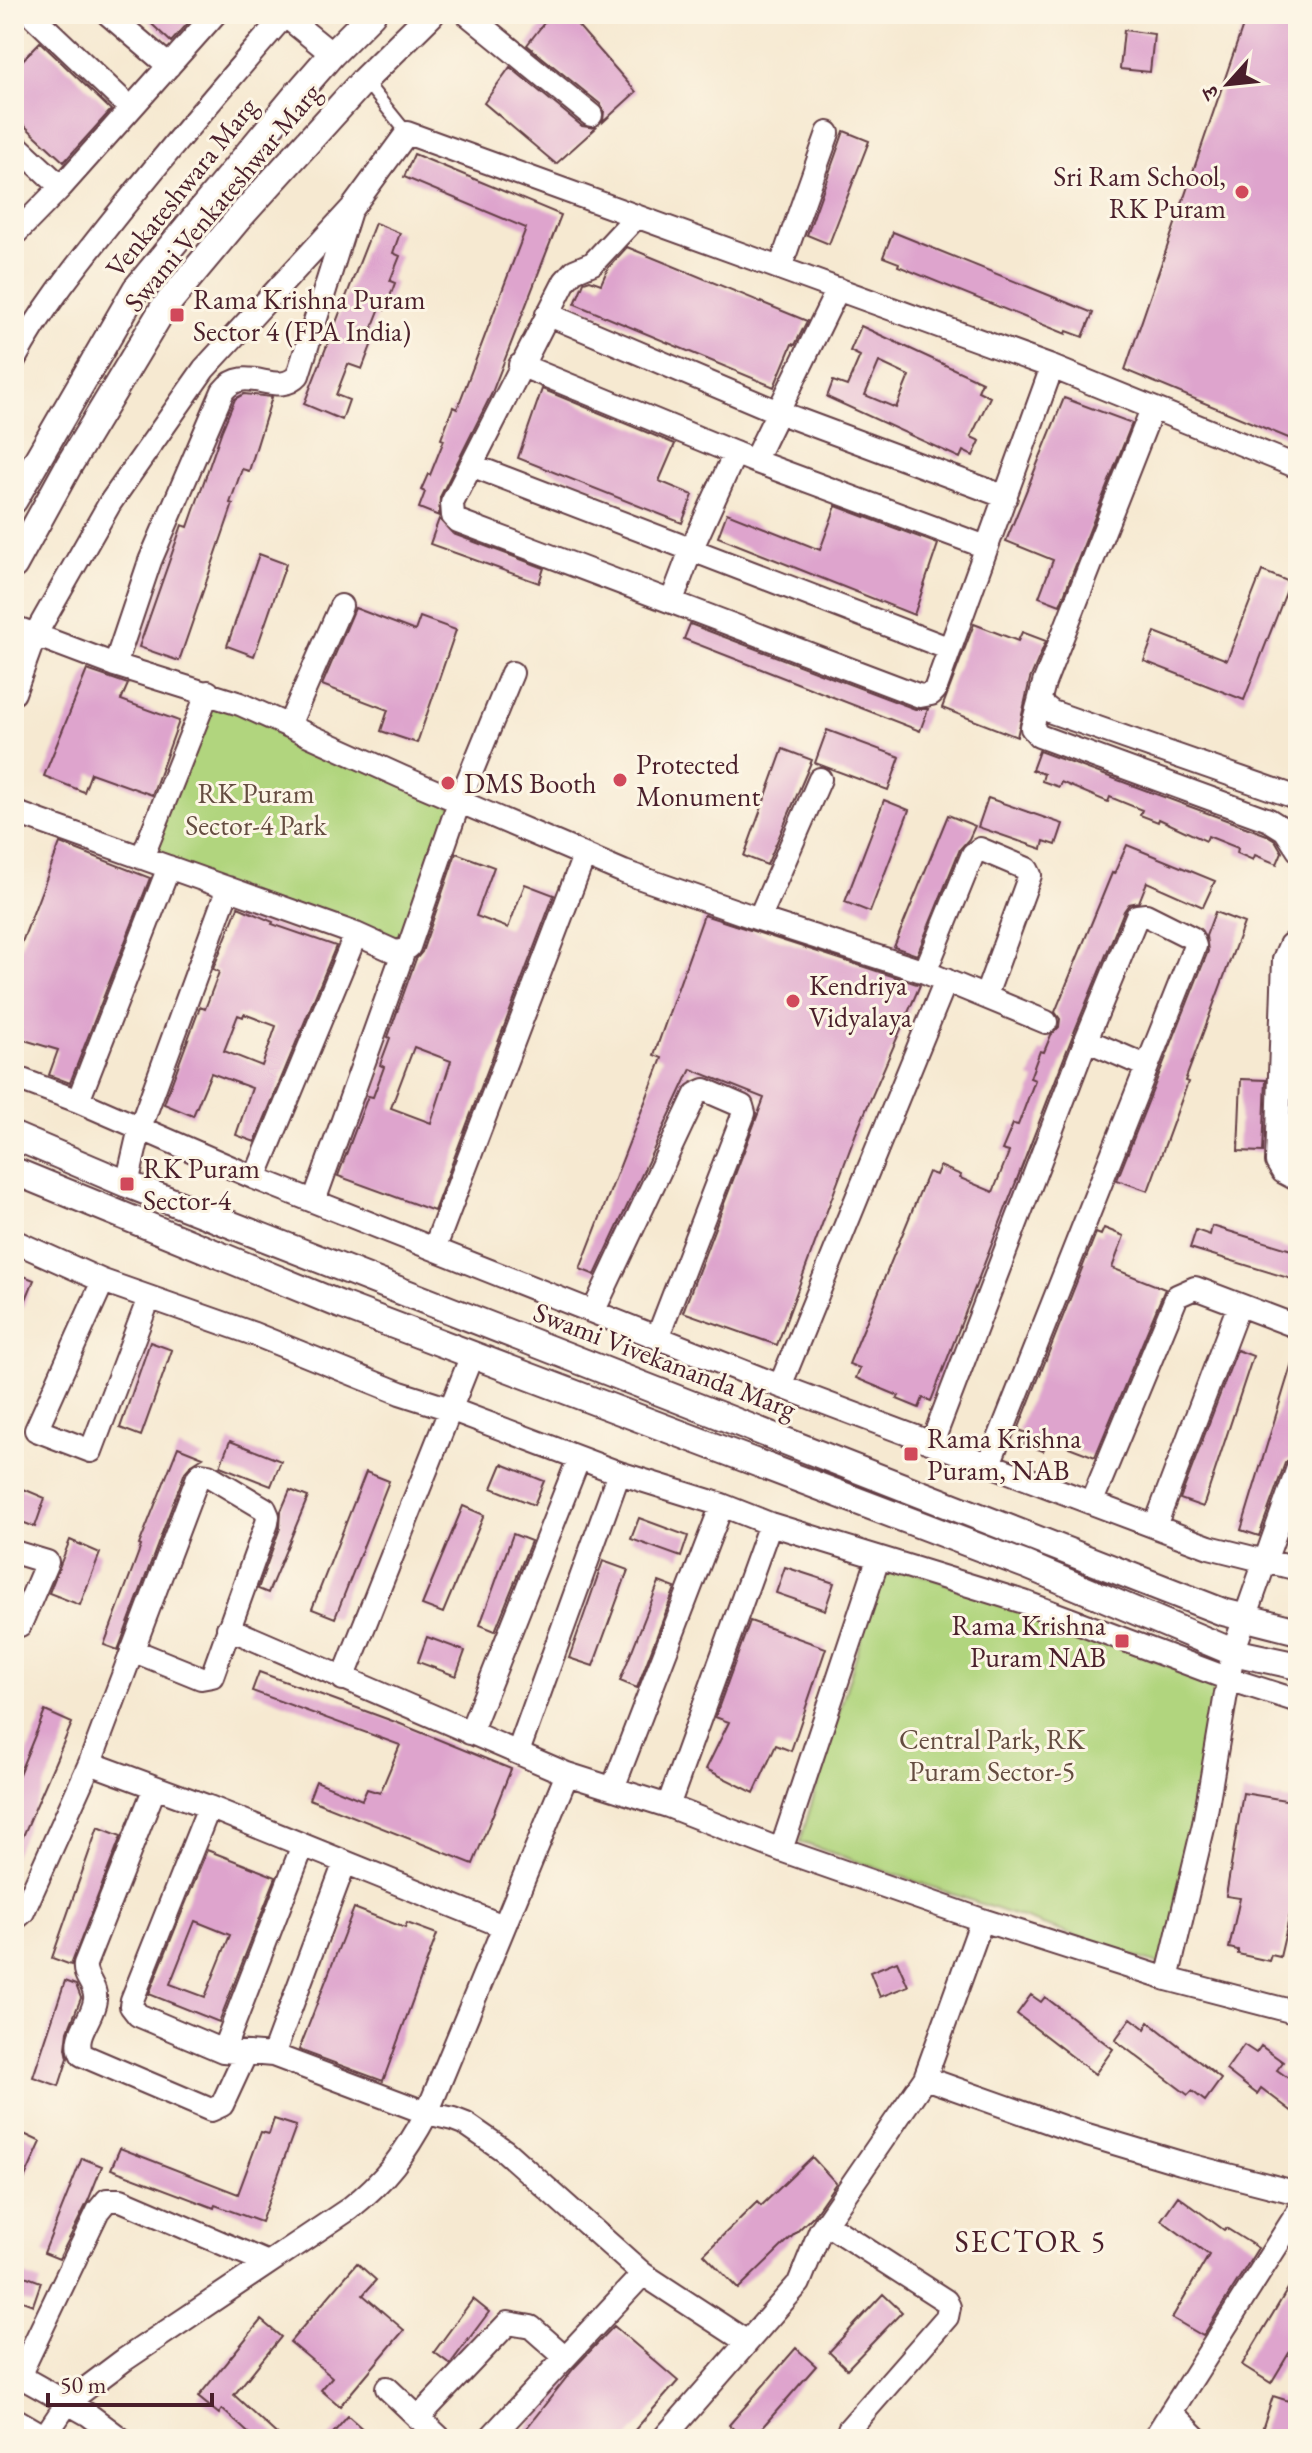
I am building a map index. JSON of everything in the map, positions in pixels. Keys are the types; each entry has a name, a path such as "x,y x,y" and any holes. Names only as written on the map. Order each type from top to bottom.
{"street":[{"path":"31,14 130,108"},
{"path":"108,14 169,66"},
{"path":"17,226 61,187 215,14"},
{"name":"Venkateshwara Marg","path":"17,484 136,289 332,54 372,14"},
{"name":"Swami Venkateshwar Marg","path":"14,565 69,465 163,309 239,218 364,80 431,14"},
{"path":"467,14 591,115"},
{"path":"14,360 42,314 96,242 197,115 284,15 332,54"},
{"path":"14,693 35,635 110,503 204,369 352,208 407,133 1052,367 1298,467"},
{"path":"780,268 828,133"},
{"path":"14,143 61,187"},
{"path":"115,665 170,512 229,384 241,378 283,384 298,375 352,208"},
{"path":"636,217 593,263 574,271 565,281 452,503 453,516 458,521 920,696 935,690 1052,367"},
{"path":"672,600 691,550 744,457 778,412 838,289"},
{"path":"547,314 778,412 1006,497"},
{"path":"520,365 744,457 986,547"},
{"path":"204,369 229,384"},
{"path":"1152,409 1044,683 1032,728 1039,736 1269,820 1285,830 1298,850"},
{"path":"471,465 950,649"},
{"path":"289,725 341,606"},
{"path":"14,627 115,665 208,692 624,872 936,976 1046,1022"},
{"path":"314,1201 403,953 409,947 459,802 512,673"},
{"path":"142,858 208,692"},
{"path":"1039,702 1052,712 1298,798"},
{"path":"759,919 820,779"},
{"path":"14,812 403,953"},
{"path":"780,1386 936,976 973,854 980,849 1027,869 1030,875 986,995"},
{"path":"435,1247 584,856"},
{"path":"78,1101 169,867"},
{"path":"127,1184 140,1128 228,888"},
{"path":"932,1443 1086,1040 1137,916 1146,915 1195,942 989,1464"},
{"path":"255,1178 356,934"},
{"path":"1298,939 1290,945 1284,959 1277,1162 1283,1172 1298,1180"},
{"path":"1086,1040 1146,1066"},
{"path":"14,1077 78,1101 255,1178 780,1386 1209,1547 1298,1569"},
{"path":"594,1310 696,1094 705,1090 742,1106 744,1113 658,1336"},
{"name":"Swami Vivekananda Marg","path":"14,1136 127,1184 1194,1600 1244,1618 1298,1631"},
{"path":"14,1171 341,1305 1026,1565 1233,1652 1298,1666"},
{"path":"14,1241 103,1281 254,1334 400,1393 619,1473 878,1559 1024,1602 1229,1679 1298,1701"},
{"path":"103,1281 36,1430 91,1451 149,1298"},
{"path":"1092,1501 1177,1296 1195,1288 1298,1327"},
{"path":"1155,1526 1239,1305"},
{"path":"343,1679 472,1355"},
{"path":"470,1733 579,1458"},
{"path":"1167,1979 1204,1824 1233,1652 1298,1468"},
{"path":"518,1752 619,1473"},
{"path":"14,1920 23,1912 90,1763 132,1650 201,1474 208,1475 261,1506 268,1516 212,1676 206,1678 132,1650"},
{"path":"613,1788 722,1505"},
{"path":"668,1806 770,1524"},
{"path":"14,1552 47,1562 20,1625 14,1623"},
{"path":"781,1850 878,1559"},
{"path":"228,1628 567,1774 668,1806 781,1850 982,1920 1167,1979 1298,2013"},
{"path":"90,1763 209,1807 503,1926"},
{"path":"14,2421 44,2439 68,2402 124,2360 376,2188 408,2149 427,2113 567,1774"},
{"path":"155,1787 85,1964 84,1974 94,1988 143,2018 234,2052 273,2055 427,2113 453,2119 492,2140 643,2274 747,2342"},
{"path":"133,2010 132,2000 209,1807"},
{"path":"94,1988 95,2003 80,2039 82,2055 204,2108 211,2110 222,2105 234,2052 303,1845"},
{"path":"273,2055 345,1862"},
{"path":"666,2438 799,2283 825,2223 925,2078 982,1920"},
{"path":"925,2078 1074,2131 1298,2193"},
{"path":"121,2439 68,2402 17,2375 98,2211 107,2200 121,2200 268,2263"},
{"path":"1154,2439 1298,2212"},
{"path":"825,2223 946,2301 949,2307 947,2317 849,2429 847,2439"},
{"path":"489,2439 643,2274"},
{"path":"418,2418 508,2323 531,2327 565,2357"},
{"path":"387,2388 441,2439"},
{"path":"1171,2412 1198,2439"}],"lane":[{"path":"364,80 407,133"}],"green space":[{"name":"RK Puram Sector-4 Park","path":"208,692 457,808 403,953 142,858"},
{"name":"Central Park, RK Puram Sector-5","path":"884,1563 1227,1687 1163,1966 800,1842"}],"building":[{"path":"141,14 185,14 191,20 171,42"},
{"path":"551,14 568,14 636,92 603,122 604,111 600,104 527,45"},
{"name":"Sri Ram School, RK Puram","path":"1247,14 1298,14 1298,442 1125,370"},
{"path":"1124,30 1154,34 1150,72 1120,69"},
{"path":"40,42 111,110 64,162 14,116 14,69"},
{"path":"510,67 582,126 596,128 556,164 484,103"},
{"path":"844,131 869,141 829,244 807,235"},
{"path":"414,154 561,215 491,395 440,497 439,516 419,508 425,492 421,490 444,440 441,439 453,407 457,409 526,228 404,177"},
{"path":"375,223 400,233 393,253 400,256 390,281 395,283 385,310 380,308 367,341 372,343 362,369 348,364 336,395 349,400 342,420 304,404"},
{"path":"893,232 1093,313 1083,337 1067,331 1066,334 898,266 899,263 883,257"},
{"path":"627,247 807,321 795,345 792,344 774,387 575,304 584,282 590,280 601,284 608,268"},
{"path":"861,326 982,382 978,391 990,397 971,437 980,441 973,456 963,451 960,458 827,397 833,381 847,386 860,356 850,351","holes":["879,362 909,376 896,408 865,395"]},
{"path":"542,389 675,444 659,481 693,495 682,523 518,458"},
{"path":"244,394 272,397 249,471 242,469 230,503 233,504 179,661 139,647 182,525 188,527 235,399"},
{"path":"1064,398 1132,423 1060,605 1039,597 1053,560 1006,541"},
{"path":"836,506 938,544 914,615 718,537 727,513 820,550"},
{"path":"439,519 453,534 544,568 539,583 430,544"},
{"path":"259,554 286,564 254,656 227,646"},
{"path":"1262,571 1290,582 1244,700 1144,661 1155,632 1227,660"},
{"path":"355,608 415,631 420,617 456,630 417,743 381,731 388,710 322,685"},
{"path":"690,624 915,709 928,709 920,731 684,639"},
{"path":"974,624 1018,641 1022,632 1046,641 1030,679 1017,737 942,708"},
{"path":"87,670 128,684 121,700 179,721 152,795 91,773 84,792 44,776"},
{"path":"827,730 900,757 888,790 815,763"},
{"path":"783,749 812,760 767,865 744,856"},
{"path":"1039,751 1267,835 1275,840 1282,852 1277,864 1255,855 1253,860 1237,853 1238,848 1208,836 1206,841 1159,819 1158,822 1140,815 1142,810 1110,797 1108,802 1061,782 1059,787 1042,781 1044,774 1032,770"},
{"path":"988,798 1063,824 1056,845 1044,841 1042,849 978,827"},
{"path":"884,800 909,810 870,912 845,902"},
{"path":"948,815 975,826 960,849 917,955 894,947"},
{"path":"60,843 150,878 70,1083 49,1075 58,1050 14,1037 14,963"},
{"path":"1127,845 1215,881 1203,907 1147,882 1139,902 1129,904 1124,911 931,1401 923,1398 919,1408 856,1378 860,1368 849,1364 928,1172 936,1175 940,1166 993,1192 1009,1152 1002,1150 1013,1124 1018,1125 1035,1080 1030,1078 1040,1051 1044,1052 1051,1035 1059,1027 1060,1019 1055,1012 1112,873"},
{"path":"456,853 494,867 476,916 508,928 525,884 554,895 434,1211 338,1176 368,1096 373,1097 384,1067 380,1065 388,1037 416,959 422,952","holes":["414,1047 451,1061 431,1123 391,1108"]},
{"path":"238,907 272,924 336,946 255,1142 236,1135 252,1088 211,1073 193,1116 164,1104 200,1007 205,1009 219,972 213,969","holes":["244,1014 276,1026 262,1066 224,1051 238,1015 243,1017"]},
{"path":"1215,912 1244,923 1148,1191 1117,1180 1208,951 1206,936"},
{"path":"704,915 920,985 856,1133 777,1345 683,1312 764,1098 691,1069 595,1275 580,1269 662,1058 654,1055"},
{"path":"1241,1079 1266,1080 1263,1152 1238,1151"},
{"path":"1294,1081 1298,1081 1298,1133 1292,1133"},
{"path":"1212,1226 1298,1252 1298,1281 1190,1248 1196,1230 1210,1235"},
{"path":"1104,1228 1124,1236 1112,1268 1165,1289 1095,1457 1048,1439 1043,1451 1024,1444 1028,1433 1018,1430 1096,1233 1101,1235"},
{"path":"14,1272 34,1280 15,1326 14,1326"},
{"path":"150,1342 172,1350 141,1436 120,1428"},
{"path":"1237,1350 1253,1356 1203,1507 1180,1499"},
{"path":"1294,1356 1298,1356 1298,1444 1295,1454 1285,1463 1259,1536 1241,1530"},
{"path":"230,1441 281,1461 271,1486 220,1466"},
{"path":"178,1447 203,1457 185,1472 118,1650 104,1645"},
{"path":"502,1464 544,1481 534,1505 492,1488"},
{"path":"366,1472 389,1481 335,1618 312,1609"},
{"path":"14,1485 45,1498 35,1527 14,1519"},
{"path":"290,1490 308,1497 268,1593 258,1589"},
{"path":"463,1506 484,1515 443,1613 422,1605"},
{"path":"639,1518 688,1536 681,1557 631,1539"},
{"path":"513,1534 531,1541 495,1631 480,1625"},
{"path":"70,1540 100,1553 80,1605 49,1593"},
{"path":"603,1561 628,1570 593,1666 569,1658"},
{"path":"785,1567 834,1583 825,1610 776,1593"},
{"path":"659,1582 675,1588 637,1688 620,1681"},
{"path":"750,1621 826,1648 791,1751 776,1745 754,1793 706,1769 729,1722 715,1717"},
{"path":"427,1637 465,1651 456,1676 418,1662"},
{"path":"259,1672 511,1769 473,1864 309,1799 316,1781 362,1800 367,1789 380,1793 400,1745 252,1691"},
{"path":"45,1711 72,1723 14,1857 14,1786"},
{"path":"1243,1793 1298,1802 1298,1911 1291,1910 1280,1957 1271,1955 1269,1961 1238,1954 1238,1950 1229,1948 1240,1898 1226,1896"},
{"path":"98,1827 121,1836 71,1965 52,1958"},
{"path":"207,1850 276,1877 219,2022 149,1994","holes":["195,1921 230,1935 205,1997 170,1984"]},
{"path":"354,1908 405,1928 407,1923 437,1934 383,2081 299,2050"},
{"path":"897,1961 908,1986 880,1997 870,1972"},
{"path":"65,1981 76,1985 81,1998 68,2031 68,2058 59,2086 33,2077"},
{"path":"1031,1995 1041,2002 1045,1997 1113,2049 1095,2074 1017,2014"},
{"path":"1131,2018 1145,2029 1149,2022 1221,2079 1205,2101 1192,2091 1188,2095 1115,2040"},
{"path":"1244,2045 1256,2053 1261,2046 1283,2062 1277,2070 1298,2085 1298,2116 1261,2088 1257,2094 1226,2070"},
{"path":"274,2119 296,2126 261,2222 215,2205 214,2208 111,2169 120,2148 238,2194 261,2132 269,2134"},
{"path":"24,2134 41,2142 14,2202 14,2157"},
{"path":"812,2157 836,2183 813,2216 738,2289 704,2254 757,2202 761,2206"},
{"path":"82,2158 102,2166 59,2259 44,2253"},
{"path":"1178,2196 1224,2230 1226,2228 1258,2248 1203,2336 1172,2318 1209,2255 1161,2220"},
{"path":"357,2263 376,2280 363,2295 404,2330 340,2406 321,2390 332,2377 290,2342"},
{"path":"14,2272 41,2282 33,2305 14,2298"},
{"path":"1298,2272 1298,2338 1271,2383 1242,2365"},
{"path":"883,2294 902,2312 847,2369 829,2352"},
{"path":"473,2299 489,2312 450,2364 434,2352"},
{"path":"261,2320 281,2337 234,2395 282,2439 255,2439 222,2409 219,2414 198,2397"},
{"path":"614,2326 678,2381 627,2439 518,2439 574,2368"},
{"path":"796,2348 816,2366 752,2439 745,2439 729,2425"},
{"path":"1273,2396 1298,2404 1298,2439 1259,2439"},
{"path":"348,2416 374,2439 328,2439"}],"place":[{"name":"Sri Ram School, RK Puram","path":"1242,192"},
{"name":"Rama Krishna Puram Sector 4 (FPA India)","path":"177,315"},
{"name":"Protected Monument","path":"620,780"},
{"name":"DMS Booth","path":"448,783"},
{"name":"Kendriya Vidyalaya","path":"793,1001"},
{"name":"RK Puram Sector-4","path":"127,1184"},
{"name":"Rama Krishna Puram, NAB","path":"911,1454"},
{"name":"Rama Krishna Puram NAB","path":"1122,1641"}],"district":[{"name":"SECTOR 5","path":"1031,2242"}]}
